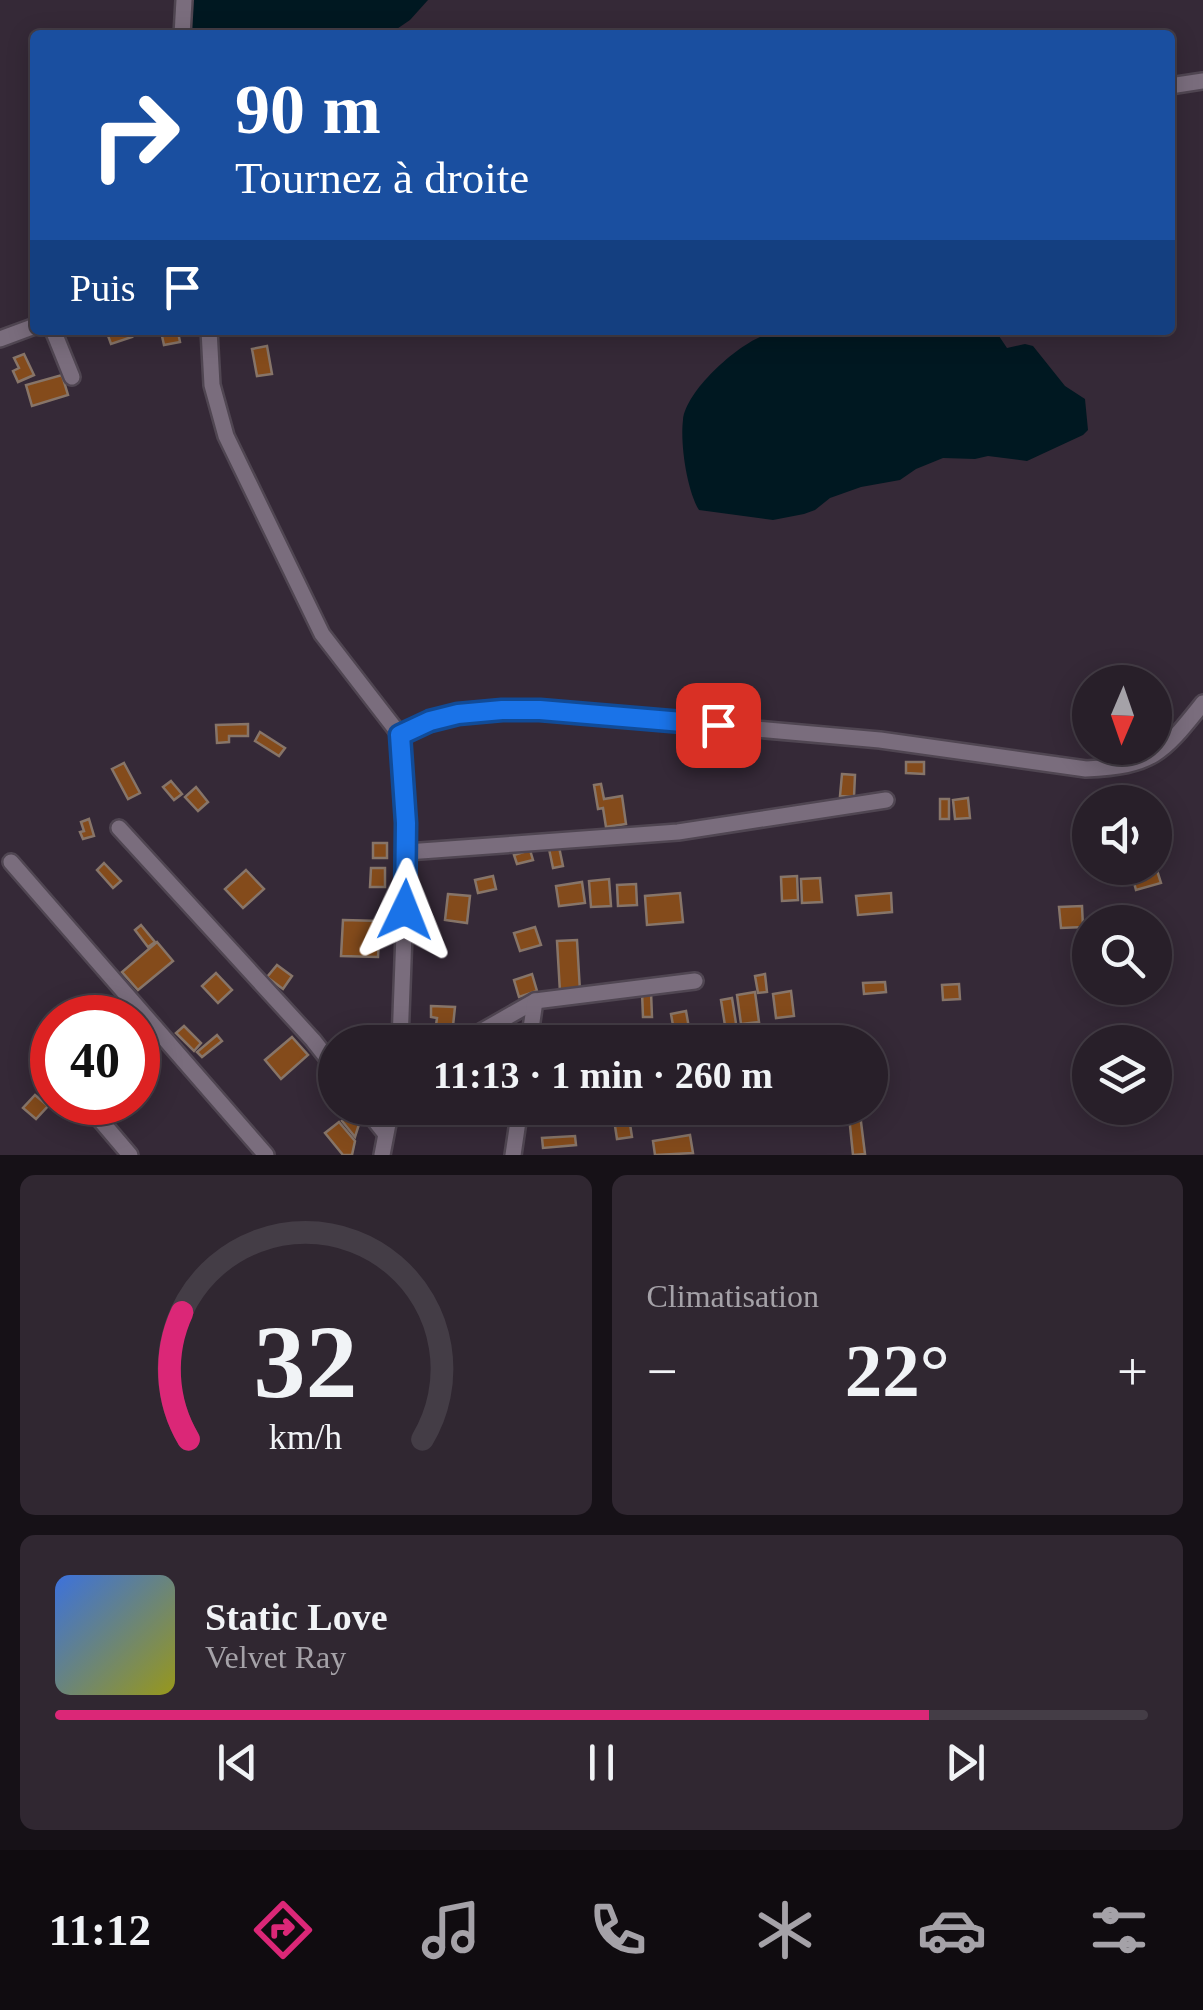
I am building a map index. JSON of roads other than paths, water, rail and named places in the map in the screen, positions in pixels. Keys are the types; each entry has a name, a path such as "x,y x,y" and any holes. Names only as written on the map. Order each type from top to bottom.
{"street":[{"path":"182,30 184,0"},
{"path":"1175,85 1203,81"},
{"path":"0,339 30,328"},
{"path":"55,335 72,376"},
{"path":"209,335 212,385 226,436 317,624 400,735 407,852 401,1025"},
{"path":"400,735 458,714 540,710 880,740 1086,769 1131,764 1153,756 1176,738 1203,703"},
{"path":"407,852 678,832 886,800"},
{"path":"119,828 318,1045"},
{"path":"11,862 266,1155"},
{"path":"492,1025 535,1001 695,981"},
{"path":"531,1025 535,1001"},
{"path":"105,1125 130,1155"},
{"path":"379,1125 385,1133"},
{"path":"382,1155 387,1125"},
{"path":"513,1155 517,1125"}],"water":[{"path":"191,0 428,0 395,30 189,30"},
{"path":"766,335 998,335 1007,348 1033,346 1065,386 1085,399 1088,430 1027,461 988,456 943,458 900,480 830,498 804,514 773,520 699,510 684,454 682,430 686,408 716,369"}]}
